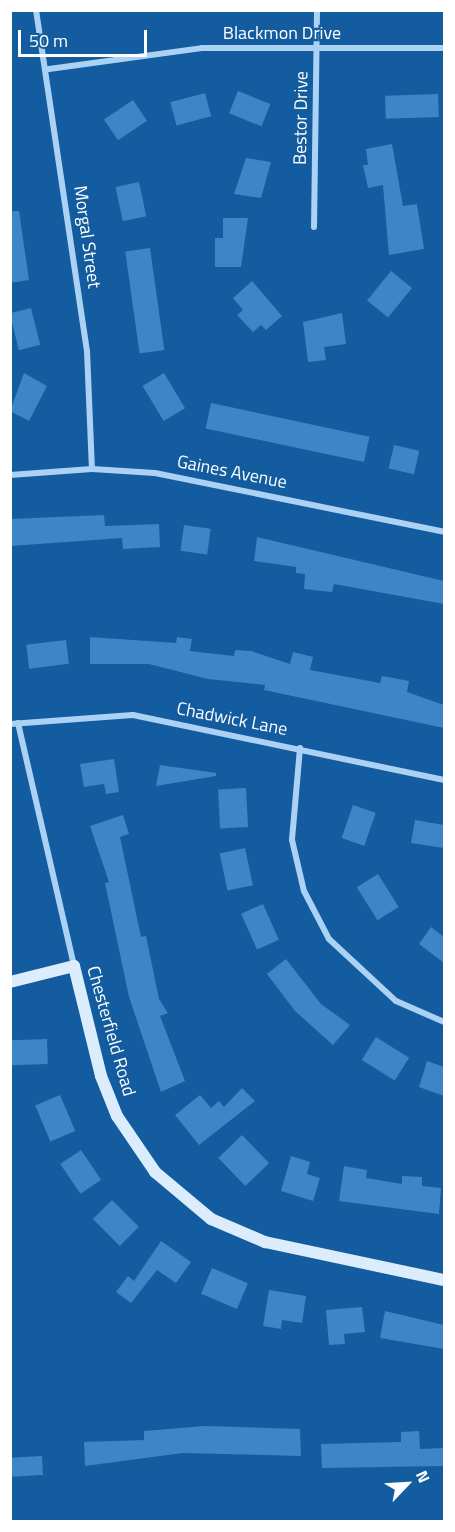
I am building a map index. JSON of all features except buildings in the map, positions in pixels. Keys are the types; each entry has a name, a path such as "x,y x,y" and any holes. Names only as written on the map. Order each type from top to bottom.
{"street":[{"name":"Morgal Street","path":"36,10 49,69 87,351 92,469"},
{"name":"Bestor Drive","path":"314,226 317,10"},
{"name":"Blackmon Drive","path":"49,69 202,48 444,48"},
{"name":"Gaines Avenue","path":"10,475 92,469 230,485 444,531"},
{"name":"Chadwick Lane","path":"14,723 134,716 300,748 444,780"},
{"name":"Chesterfield Road","path":"14,723 101,1076 117,1116 155,1172 211,1219 275,1245 444,1280"},
{"path":"300,748 291,803 292,840 304,891 329,939 396,1001 444,1022"},
{"path":"10,982 74,966"}]}
